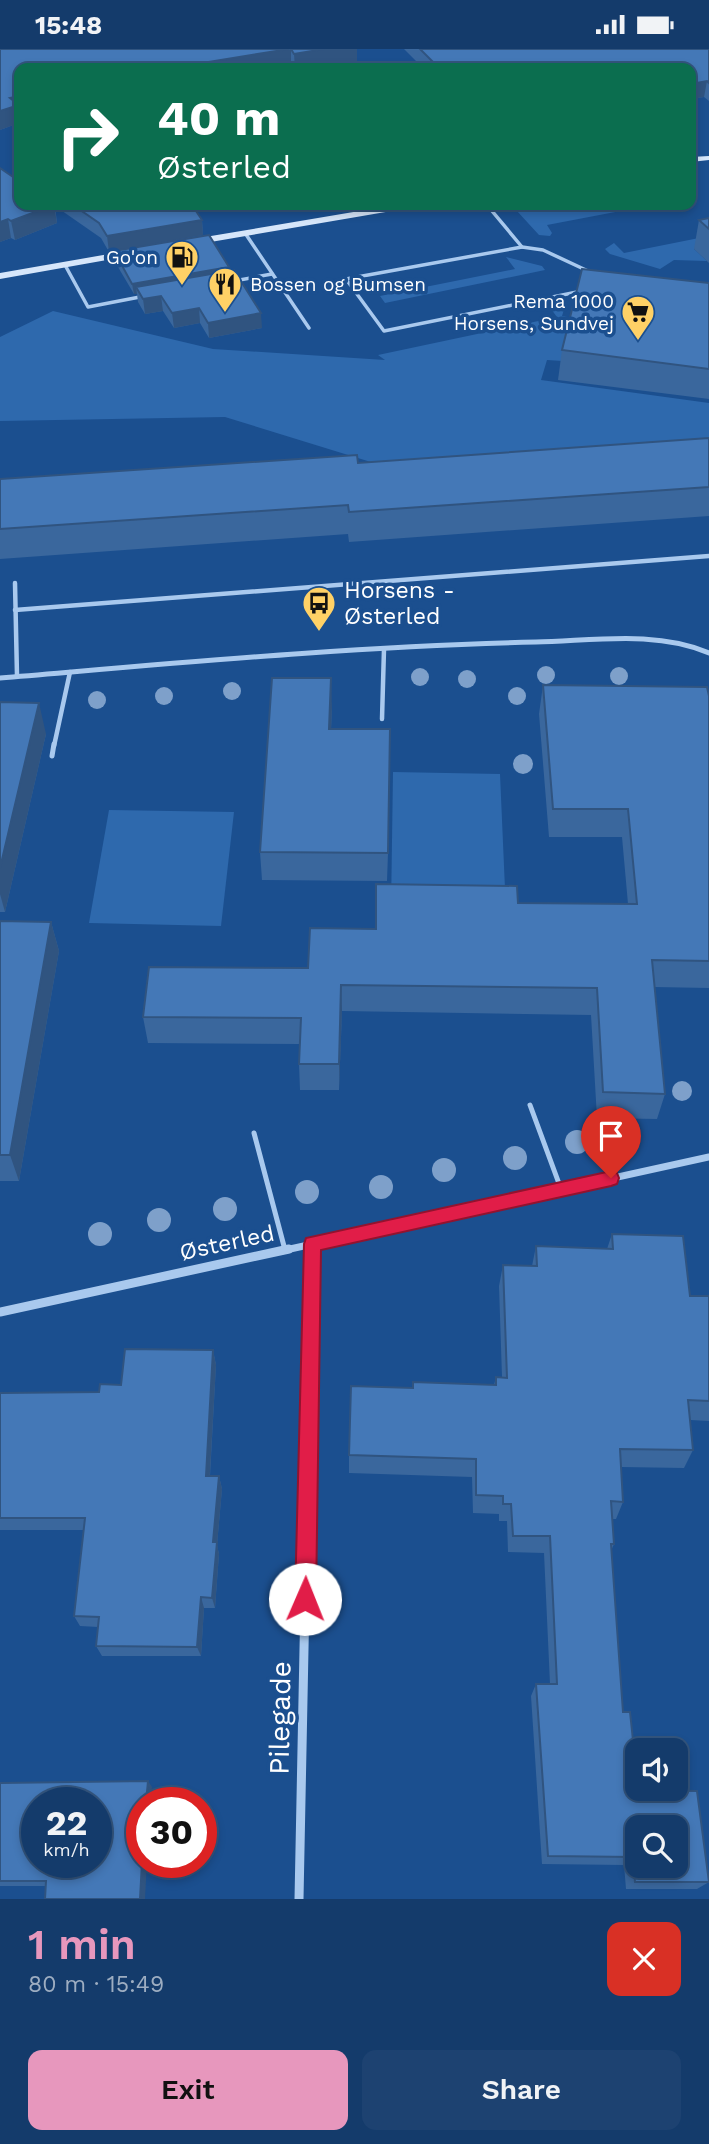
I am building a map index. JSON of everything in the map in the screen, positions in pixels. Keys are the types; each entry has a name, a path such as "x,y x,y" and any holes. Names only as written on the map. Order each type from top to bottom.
{"main road":[{"path":"181,244 380,210"},
{"path":"0,276 142,251"}],"street":[{"path":"0,678 384,649 657,639 695,647 709,653"},
{"name":"Østerled","path":"0,1312 709,1157"},
{"name":"Pilegade","path":"299,1899 313,1244"}],"lane":[{"path":"490,210 522,247"},
{"path":"245,233 309,328"},
{"path":"584,290 384,331 346,279 522,247 542,250 591,273"},
{"path":"65,265 88,307 153,295"},
{"path":"232,281 272,274"},
{"path":"15,610 709,556"},
{"path":"15,583 17,676"},
{"path":"383,719 384,649"},
{"path":"52,756 70,672"},
{"path":"530,1105 561,1189"},
{"path":"254,1133 285,1249"}],"shaded area":[{"path":"626,210 547,225 552,233 550,236 539,235 517,211"},
{"path":"709,236 694,249 707,261 674,260 660,269 610,254 605,249 614,243 624,253"},
{"path":"506,257 542,266 545,270 385,303 380,296 515,269"},
{"path":"566,303 562,316 573,318 563,361 547,360 541,380 709,403 709,454 387,467 225,417 0,421 0,337 53,311 213,349 385,360 378,355 557,317 548,305"},
{"path":"393,772 500,774 506,912 391,909"},
{"path":"109,810 234,812 221,926 89,923"}],"building":[{"path":"0,49 289,49 202,63 14,63 14,97 10,98 14,101 14,107 0,111"},
{"path":"291,49 324,49 294,54"},
{"path":"420,49 709,49 709,83 696,83 696,63 434,63"},
{"path":"0,168 14,178 14,210 41,210 11,221 8,219 0,222"},
{"path":"80,210 195,210 202,220 107,236 99,223"},
{"path":"709,218 709,229 699,220"},
{"path":"209,235 229,267 132,284 114,251"},
{"path":"582,269 709,283 709,369 562,350"},
{"path":"234,270 261,313 208,323 199,308 172,313 161,296 143,299 136,287"},
{"path":"709,438 709,487 349,512 348,505 0,529 0,479 357,455 358,463"},
{"path":"272,678 331,678 329,729 390,729 388,853 260,852"},
{"path":"543,685 707,687 709,961 652,960 665,1094 603,1092 597,988 341,985 339,1064 299,1064 301,1018 143,1017 149,967 308,968 310,928 376,929 376,884 517,886 518,903 637,904 628,809 553,809"},
{"path":"0,702 39,703 0,868"},
{"path":"0,921 51,922 10,1155 0,1155"},
{"path":"612,1234 683,1236 690,1296 709,1296 709,1401 688,1400 693,1450 620,1449 623,1502 611,1501 614,1544 611,1544 623,1712 630,1712 633,1738 625,1738 625,1801 688,1801 688,1791 697,1791 709,1882 635,1882 635,1878 688,1878 688,1815 625,1815 625,1857 548,1856 536,1684 557,1684 550,1536 513,1536 511,1504 503,1504 503,1496 476,1495 476,1459 349,1455 351,1386 413,1388 413,1382 496,1385 496,1377 507,1378 503,1265 537,1266 536,1246 613,1249"},
{"path":"125,1349 213,1350 206,1476 219,1476 213,1542 217,1542 212,1598 201,1597 197,1647 96,1646 99,1617 74,1616 85,1518 0,1518 0,1393 99,1392 100,1384 121,1385"},
{"path":"148,1781 147,1787 126,1787 126,1878 141,1878 140,1899 45,1899 46,1881 0,1881 0,1783"}],"place":[{"name":"Go'on","path":"182,287"},
{"name":"Bossen og Bumsen","path":"225,314"},
{"name":"Rema 1000 Horsens, Sundvej","path":"638,342"},
{"name":"Horsens - Østerled","path":"319,633"}],"route":[{"path":"305,1599 313,1244 611,1178"}]}
